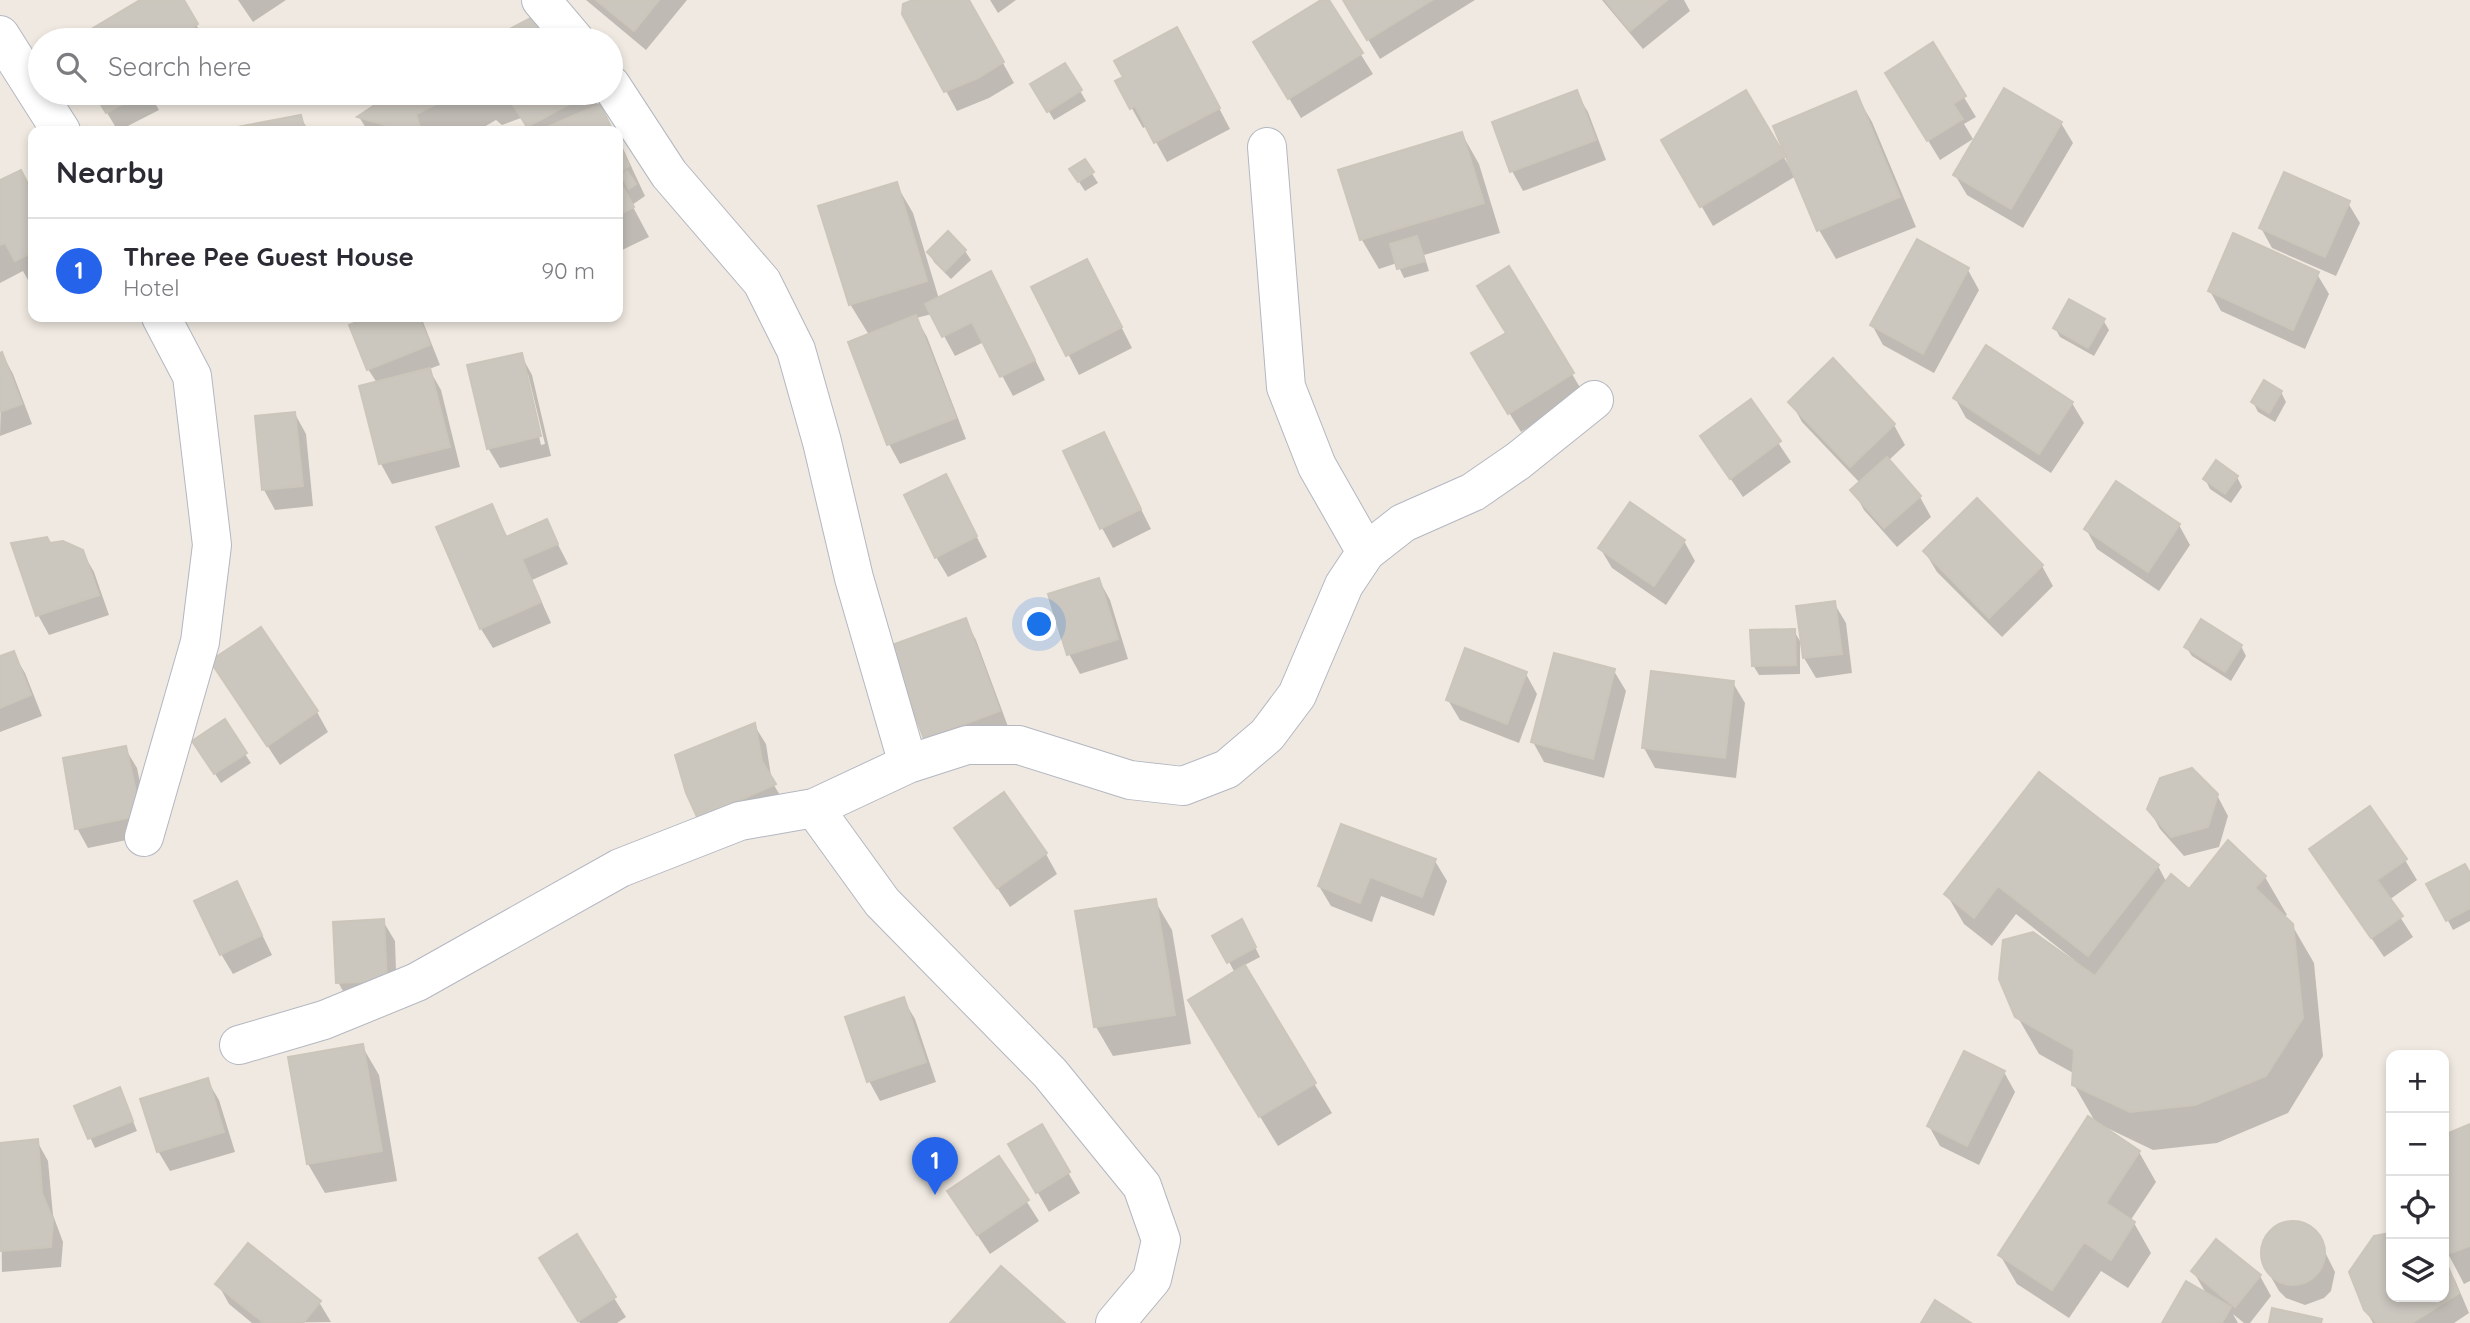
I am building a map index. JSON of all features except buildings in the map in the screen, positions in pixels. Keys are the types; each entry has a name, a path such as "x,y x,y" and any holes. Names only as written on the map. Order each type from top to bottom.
{"street":[{"path":"541,0 565,28"},
{"path":"0,35 28,79"},
{"path":"623,103 669,174 762,282 796,349 822,442 854,578 908,764"},
{"path":"44,105 58,126"},
{"path":"1267,147 1286,387 1317,466 1366,552"},
{"path":"144,837 201,642 212,545 192,376 164,322"},
{"path":"239,1045 324,1020 417,982 620,867 740,821 814,808 908,764 967,745 1019,745 1130,780 1183,786 1227,769 1267,735 1297,695 1344,584 1366,552 1403,523 1473,492 1518,461 1594,400"},
{"path":"814,808 882,902 1051,1073 1142,1186 1161,1240 1152,1279 1115,1323"}],"place":[{"name":"Three Pee Guest House","path":"935,1195"}]}
